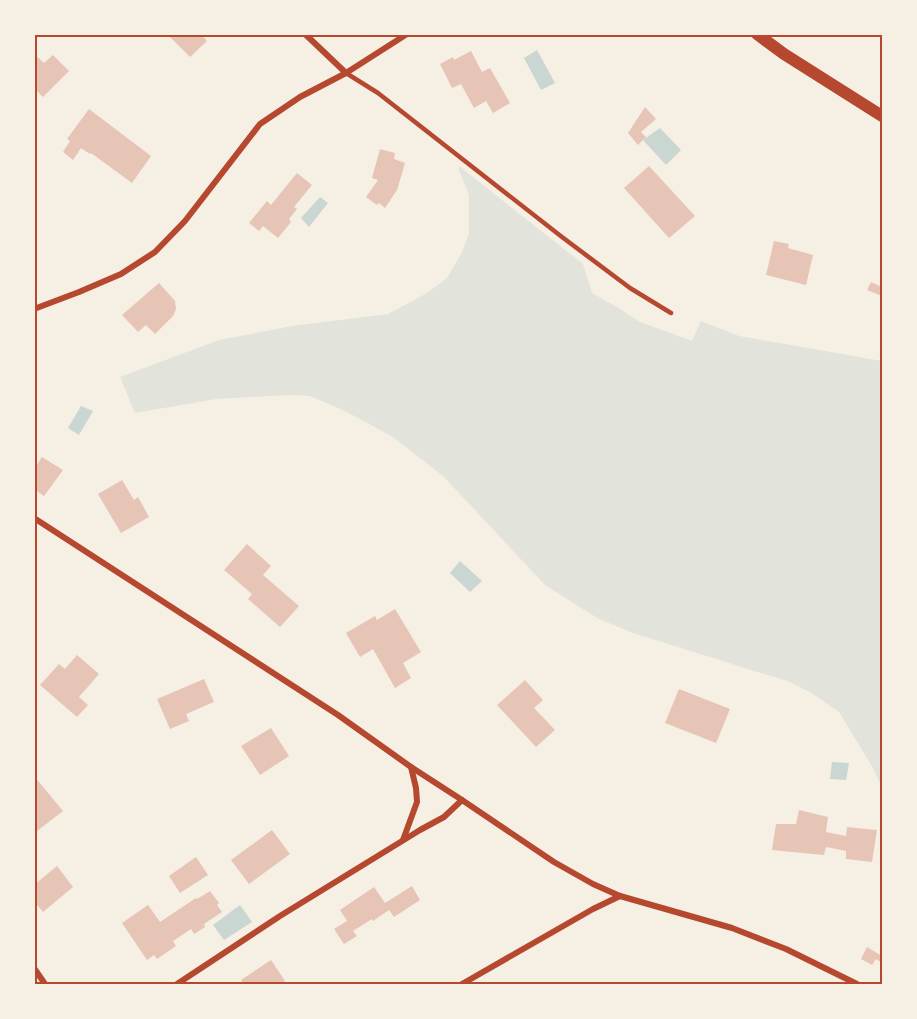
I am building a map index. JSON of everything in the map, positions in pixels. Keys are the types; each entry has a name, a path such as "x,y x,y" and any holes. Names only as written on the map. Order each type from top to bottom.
{"main road":[{"path":"757,34 882,116"}],"street":[{"path":"305,34 345,73"},
{"path":"34,309 121,274 155,252 200,203 260,124 300,97 345,73 407,34"},
{"path":"34,518 338,715 411,767 554,862 593,885 620,896 732,928 786,950 857,984"},
{"path":"402,841 417,802 411,767"},
{"path":"177,984 280,916 444,817 462,800"},
{"path":"462,984 620,896"},
{"path":"34,968 45,984"},
{"path":"34,974 39,984"}],"lane":[{"path":"345,73 378,93 630,288 671,313"}],"shaded area":[{"path":"537,50 555,83 541,90 524,58"},
{"path":"660,128 681,150 666,165 643,140"},
{"path":"459,166 583,264 592,293 640,322 692,341 701,321 739,336 882,361 882,788 873,768 839,712 790,682 633,633 599,619 545,585 443,476 393,437 345,411 310,396 289,395 216,399 135,413 120,377 219,340 292,326 388,314 427,293 447,278 469,234 469,195"},
{"path":"320,197 328,203 309,227 301,218"},
{"path":"81,406 93,411 79,435 68,428"},
{"path":"460,561 482,581 470,592 450,573"},
{"path":"832,762 849,763 846,780 830,779"},
{"path":"240,905 252,922 224,940 213,925"}],"building":[{"path":"167,34 201,34 207,41 190,57"},
{"path":"471,51 482,72 490,68 510,103 493,113 486,101 474,108 461,84 452,88 440,64"},
{"path":"34,54 44,63 53,55 69,71 43,97 34,88 36,79"},
{"path":"645,107 656,119 641,132 646,137 638,145 628,133"},
{"path":"89,109 151,156 132,183 81,148 73,160 63,152 70,141 67,139"},
{"path":"380,149 395,153 394,159 405,163 397,190 385,208 366,197 378,180 372,178"},
{"path":"649,166 695,216 669,238 624,188"},
{"path":"297,173 312,185 294,207 297,209 289,219 291,222 278,238 263,226 259,231 249,223 267,201 271,205"},
{"path":"774,241 789,244 788,248 813,255 806,285 766,275"},
{"path":"871,282 882,287 882,296 867,290"},
{"path":"159,283 175,301 176,309 173,316 155,334 146,325 138,332 122,315"},
{"path":"42,457 63,470 44,496 34,489 34,469"},
{"path":"122,480 134,500 138,497 149,517 121,533 98,494"},
{"path":"247,544 271,566 263,575 299,606 280,627 248,599 252,594 224,570"},
{"path":"395,609 421,652 403,663 411,678 395,688 373,649 360,657 346,633 375,616 377,620"},
{"path":"77,655 99,674 79,697 88,705 77,717 40,685 59,664 65,669"},
{"path":"204,679 214,702 186,714 189,721 170,729 157,699"},
{"path":"525,680 543,700 534,708 555,730 536,747 497,705"},
{"path":"679,689 730,709 716,743 665,723"},
{"path":"271,728 289,756 260,775 241,746"},
{"path":"34,776 63,811 37,831 34,828"},
{"path":"799,810 828,817 826,832 846,836 847,827 877,830 872,862 846,859 846,851 826,847 824,855 772,850 776,824 796,824"},
{"path":"272,830 290,854 249,884 231,860"},
{"path":"196,857 208,875 180,893 169,876"},
{"path":"57,866 73,887 43,912 34,901 34,885"},
{"path":"412,886 420,900 394,917 389,910 373,921 372,919 353,931 357,936 344,944 334,929 347,921 340,910 374,887 385,903"},
{"path":"210,891 219,903 217,905 222,912 194,934 191,929 173,941 176,946 157,959 154,955 147,960 122,923 148,905 160,922"},
{"path":"867,947 882,956 882,963 876,959 872,965 861,959"},
{"path":"271,960 285,981 280,984 243,984 241,980"}]}
